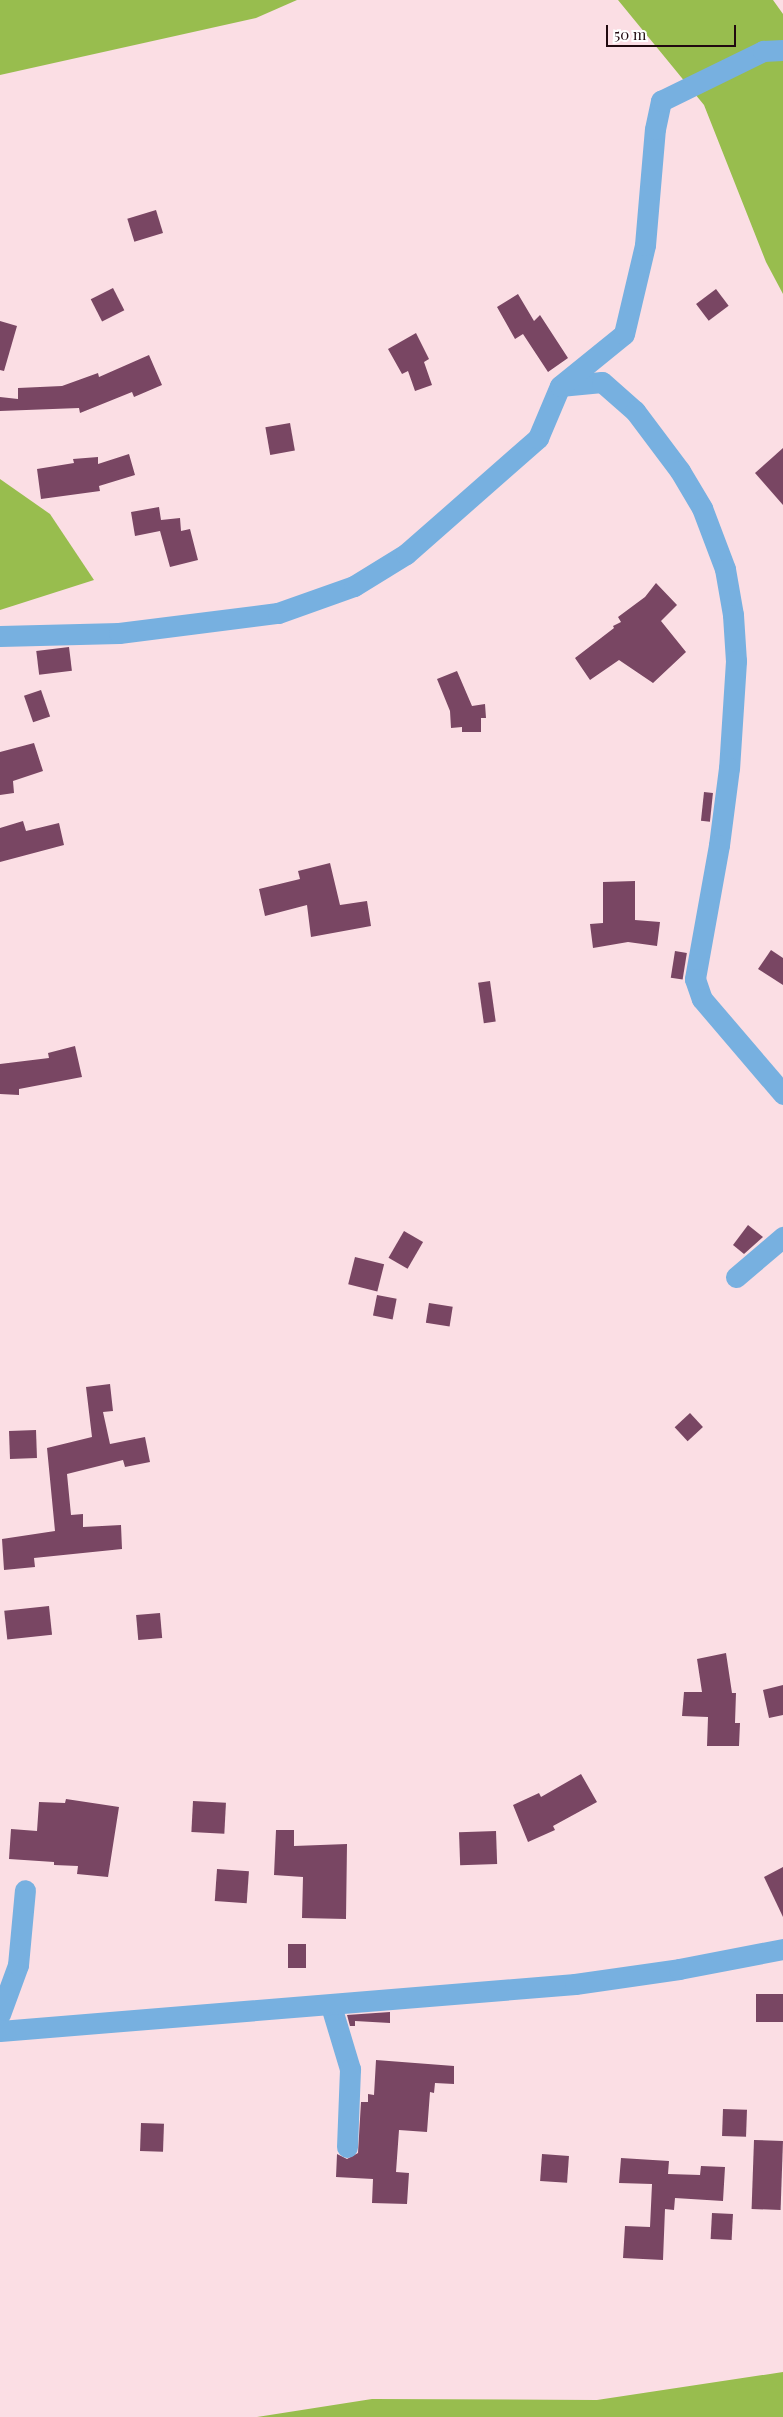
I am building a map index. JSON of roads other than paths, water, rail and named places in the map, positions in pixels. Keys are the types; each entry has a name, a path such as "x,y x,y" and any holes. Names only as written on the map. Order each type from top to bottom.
{"street":[{"path":"0,636 119,633 242,620 278,614 354,586 406,554 538,438 560,386 624,334 644,245 655,129 661,101 763,51 783,50"},
{"path":"560,386 602,382 634,412 680,471 702,508 725,569 734,615 736,661 729,768 719,844 695,979 702,999 783,1094"},
{"path":"736,1277 783,1237"},
{"path":"0,2014 18,1965 25,1890"},
{"path":"0,2031 331,2006 575,1984 679,1970 783,1949"},
{"path":"331,2006 350,2069 346,2147"}]}
